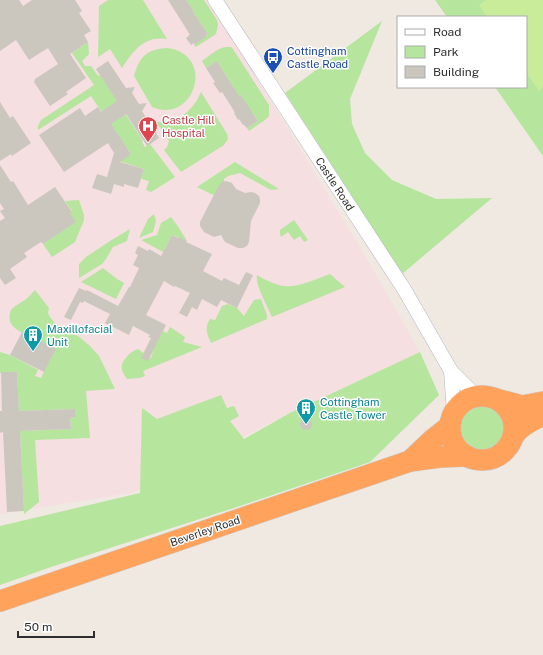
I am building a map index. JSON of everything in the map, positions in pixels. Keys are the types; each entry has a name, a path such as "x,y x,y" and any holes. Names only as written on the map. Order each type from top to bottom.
{"highway":[{"path":"486,398 503,404 509,411 513,419 513,437"},
{"path":"543,402 522,406 486,398 468,400 460,406 452,420 451,435 454,443 460,451 475,460 485,460 494,458 503,453 509,446 516,432 529,422 543,415"},
{"name":"Beverley Road","path":"410,461 452,420"},
{"name":"Beverley Road","path":"0,600 410,461 440,457 467,456"}],"street":[{"name":"Castle Road","path":"215,0 404,289 451,371 486,398"},
{"name":"Castle Road","path":"451,371 452,420"}],"shaded area":[{"name":"Castle Hill Hospital","path":"0,0 207,0 223,22 370,264 420,352 290,413 132,493 0,514"}],"green space":[{"path":"108,0 143,0 167,39 146,42 135,50 122,68 110,49 98,57 99,6"},
{"path":"186,0 204,0 217,20 218,25 216,34 196,47 194,45 208,34"},
{"path":"435,0 543,0 543,156 496,88 527,88 527,16 446,16"},
{"path":"486,0 543,0 543,87 539,91 527,73 527,16 486,16 479,5"},
{"path":"382,21 350,99 352,124 365,153 392,180 436,199 492,198 402,274 285,93"},
{"path":"88,42 89,54 82,61 85,66 91,66 98,76 100,75 121,106 103,114 91,96 38,130 41,120 94,85 72,53"},
{"path":"225,47 231,47 233,49 269,105 269,116 249,131 247,128 258,121 241,95 230,102 224,95 234,88 217,61 206,68 202,61 216,51"},
{"path":"167,48 176,50 187,57 194,67 195,79 193,90 187,100 178,107 166,110 152,107 134,76 138,64 145,55 154,50"},
{"path":"201,92 227,134 228,139 224,145 181,172 164,150 169,141 156,122 173,120 188,112"},
{"path":"122,109 143,141 142,142 145,147 150,144 175,177 151,192 146,190 149,181 141,179 144,169 119,161 131,154 118,135 106,124"},
{"path":"235,162 279,189 271,190 240,173 228,176 224,179 224,182 215,195 197,187"},
{"path":"79,200 84,215 84,220 75,242 52,257 43,244 75,222 70,213 72,211 65,201"},
{"path":"154,214 156,221 153,232 139,238 148,219"},
{"path":"171,217 187,241 172,235 163,252 141,240 157,235 161,223"},
{"path":"294,220 308,240 304,242 300,236 294,240 288,232 281,237 280,230"},
{"path":"130,229 127,241 113,247 102,264 79,278 79,264 86,257"},
{"path":"103,268 124,283 116,299 81,282"},
{"path":"330,274 345,287 272,317 260,290 257,279 257,275 274,283 295,286"},
{"path":"35,290 49,308 48,313 54,322 65,331 78,336 99,356 115,389 86,391 90,438 35,440 39,502 24,514 20,431 71,429 70,418 76,417 75,409 19,411 17,372 0,373 0,352 10,355 38,370 35,376 41,378 55,349 19,331 10,322 11,310"},
{"path":"261,299 267,319 211,343 207,334 207,325 210,319 215,320 222,306 228,304 237,308 244,316 254,300"},
{"path":"170,327 185,337 183,342 202,347 143,371 145,376 127,379 122,367 126,357 138,349 146,356 151,358 154,348 163,331 167,333"},
{"path":"420,352 439,395 370,462 0,585 0,526 140,493 142,408 157,419 221,395 227,408 234,406 239,416 230,421 244,439 290,413"},
{"path":"482,404 491,406 499,411 504,419 506,428 504,437 499,445 491,450 482,452 473,450 465,445 460,437 458,428 460,419 465,411 473,406"}],"building":[{"path":"0,0 19,0 23,6 32,0 75,0 82,11 79,13 91,31 84,35 88,42 70,54 86,78 66,92 68,94 50,106 34,82 35,79 58,64 48,48 29,60 16,40 0,51"},
{"path":"168,0 186,0 208,34 205,36 206,37 194,45 194,43 191,45 186,38 190,35"},
{"path":"108,61 126,88 135,87 132,93 139,104 147,103 142,111 159,138 147,146 126,114 111,124 131,154 120,162 144,169 138,188 124,184 124,187 114,184 111,194 92,188 97,174 107,177 114,153 108,143 64,172 39,135 80,108 85,116 98,107 101,112 117,101 96,69"},
{"path":"217,61 239,96 241,95 258,121 247,128 239,119 238,120 222,92 220,93 213,83 215,82 206,68"},
{"path":"0,102 10,118 13,116 31,143 12,156 11,154 0,161"},
{"path":"0,165 11,182 13,181 28,205 55,187 72,212 70,213 76,222 43,244 41,242 24,253 27,257 10,269 16,278 5,285 0,278 0,221 5,218 0,211 4,209 0,203"},
{"path":"226,181 232,183 236,189 245,193 255,193 260,199 260,203 251,221 249,242 247,246 243,248 238,248 225,242 221,235 214,237 204,232 200,226 200,222 219,185"},
{"path":"172,235 212,254 203,271 222,281 224,278 239,285 246,272 253,275 237,308 221,300 217,307 202,299 197,310 192,307 187,317 179,313 190,293 175,286 174,287 164,281 146,315 166,325 148,361 141,358 151,338 148,337 150,335 133,326 129,335 105,323 110,314 84,301 83,303 80,302 71,320 64,317 79,288 86,291 87,290 118,306 130,287 139,268 133,265 138,255 135,253 138,246 148,251 149,249 161,256"},
{"name":"Maxillofacial Unit","path":"22,332 56,349 44,372 10,355"},
{"path":"1,372 17,372 19,411 75,409 76,417 70,418 71,429 20,431 24,511 7,512 3,432 0,433 0,411 2,411"},
{"name":"Cottingham Castle Tower","path":"306,418 310,420 312,424 310,428 306,430 302,428 300,424 302,420"}],"place":[{"name":"Cottingham Castle Road","path":"273,74"},
{"name":"Castle Hill Hospital","path":"148,143"},
{"name":"Maxillofacial Unit","path":"33,352"},
{"name":"Cottingham Castle Tower","path":"306,425"}]}
